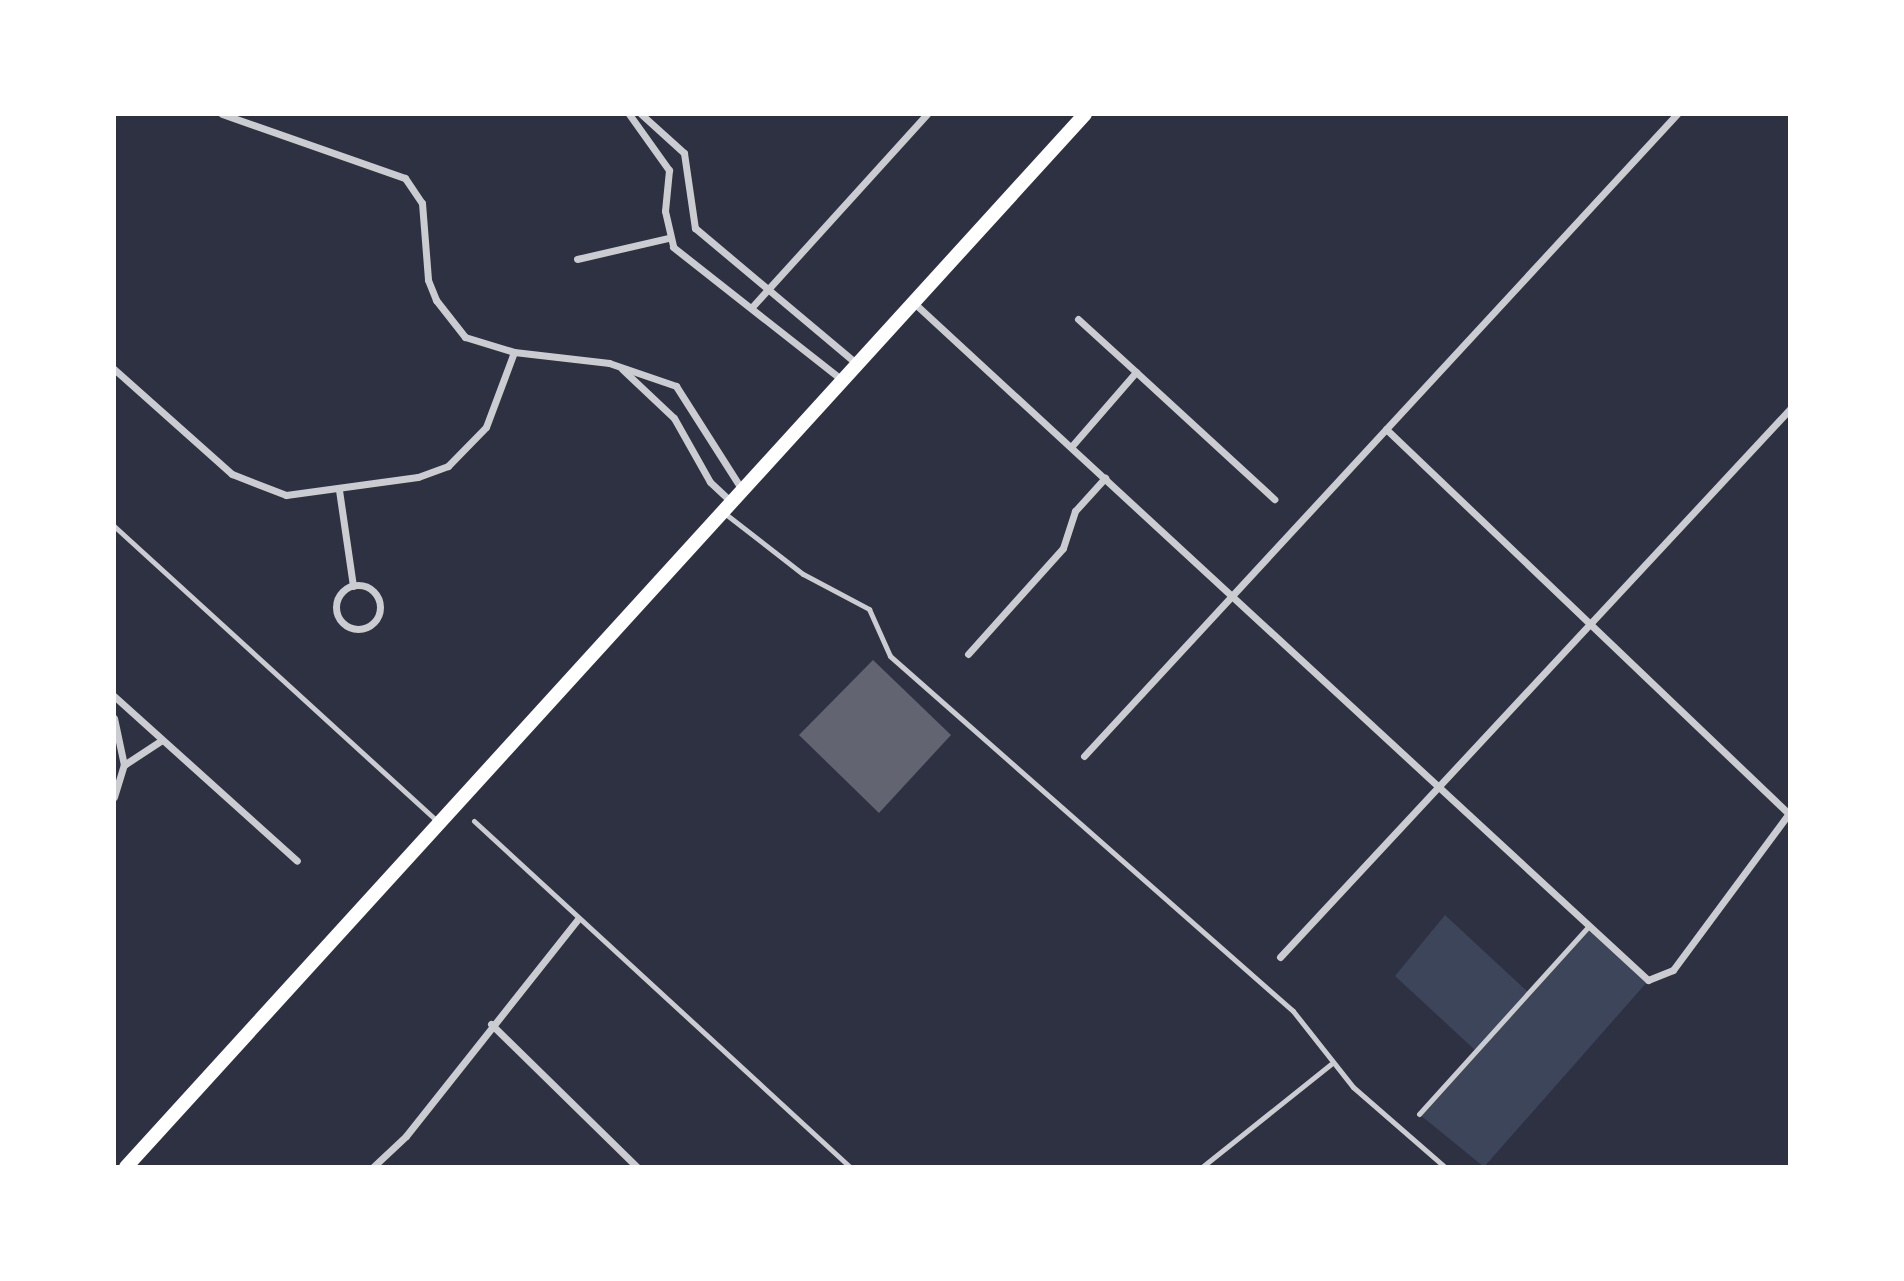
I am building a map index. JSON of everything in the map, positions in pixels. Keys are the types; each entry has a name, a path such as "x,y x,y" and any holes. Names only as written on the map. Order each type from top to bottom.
{"main road":[{"path":"126,1167 725,505 1085,114"}],"street":[{"path":"222,114 405,178 422,203 436,300 465,337 514,352 616,365 677,386 741,488"},
{"path":"629,114 668,170 668,238"},
{"path":"640,114 684,153 695,228 856,363"},
{"path":"752,307 927,114"},
{"path":"1084,756 1676,114"},
{"path":"577,259 668,238"},
{"path":"668,238 841,379"},
{"path":"912,302 1648,980 1673,970 1790,814 1386,429"},
{"path":"1078,319 1273,499"},
{"path":"114,369 189,440 248,483 286,495 340,490 433,474 454,461 486,427 514,352"},
{"path":"616,365 674,418 725,505"},
{"path":"1071,447 1136,372"},
{"path":"1280,957 1588,619 1790,409"},
{"path":"968,654 1063,548 1075,511 1105,478"},
{"path":"340,490 353,586"},
{"path":"353,586 373,591 380,604 378,618 360,629 338,614 341,594 353,586"},
{"path":"114,696 296,861"},
{"path":"114,718 124,765 114,797"},
{"path":"124,765 162,740"},
{"path":"373,1167 406,1136 491,1024 578,919"},
{"path":"491,1024 637,1167"}],"lane":[{"path":"725,505 803,574 869,609 890,656 1293,1011 1331,1064 1445,1167"},
{"path":"114,526 438,822"},
{"path":"474,821 850,1167"},
{"path":"1419,1114 1589,926"},
{"path":"1202,1167 1331,1064"}],"shaded area":[{"path":"1445,915 1529,993 1589,926 1648,981 1484,1167 1419,1114 1476,1051 1395,976"}],"building":[{"path":"873,660 951,735 879,813 799,735"}]}
